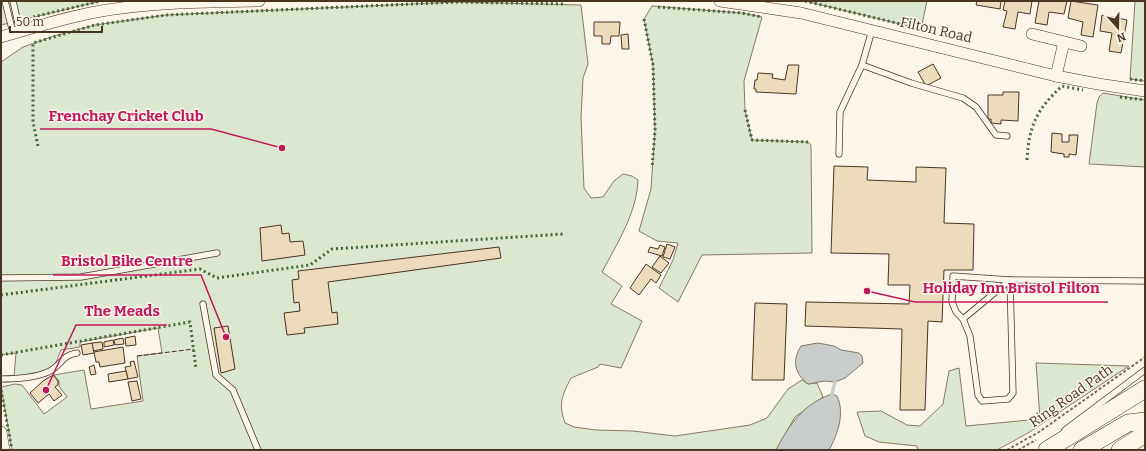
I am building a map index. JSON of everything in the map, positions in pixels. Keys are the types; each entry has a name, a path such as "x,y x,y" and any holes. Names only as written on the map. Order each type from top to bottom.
{"main road":[{"path":"1047,450 1145,390"},
{"path":"1082,450 1128,423 1145,421"},
{"path":"1120,450 1145,434"}],"street":[{"path":"1,37 74,16 131,7 162,3 259,1"},
{"name":"Filton Road","path":"720,1 779,8 1056,76 1145,91"},
{"path":"1032,34 1081,46"},
{"path":"1056,76 1064,42"},
{"path":"1,432 4,450"}],"lane":[{"path":"5,1 16,32"},
{"path":"13,1 16,32"},
{"path":"839,154 840,112 862,66 872,30"},
{"path":"862,66 911,83 963,98 976,107 996,135 1007,136"},
{"path":"1,278 81,277 217,253"},
{"path":"1010,280 1013,393 1008,399 982,401 978,395 970,336 963,319 956,312 952,302 953,276 1010,280 1145,281"},
{"path":"963,319 1010,280"},
{"path":"203,304 216,375 233,390 258,450"},
{"path":"1,379 35,376 49,372 56,367 65,356 76,353"},
{"path":"1042,450 1073,423 1145,370"}],"path":[{"name":"Ring Road Path","path":"1007,450 1039,432 1145,357"}],"green space":[{"path":"1,1 101,1 1,25"},
{"path":"805,1 927,1 921,29"},
{"path":"1135,1 1145,1 1145,81 1130,79"},
{"path":"457,2 581,5 588,64 583,78 581,118 584,188 591,198 603,197 614,181 623,174 632,176 638,180 637,192 630,216 620,239 602,272 622,286 611,304 642,321 621,368 600,364 598,367 571,378 565,390 561,405 565,423 574,427 596,430 633,431 675,436 750,425 767,418 788,389 802,380 808,384 817,383 823,397 795,417 776,450 12,450 1,387 15,384 22,385 44,414 67,397 59,386 59,381 54,375 84,370 91,409 143,401 137,356 162,353 158,328 80,342 80,347 61,350 52,368 44,372 34,374 14,376 16,353 1,355 1,62 23,47 54,36 95,25 166,15"},
{"path":"652,6 742,13 762,17 744,81 745,110 752,140 808,142 811,145 812,253 702,255 678,302 659,288 673,260 678,243 657,241 639,231 651,189 655,130 653,65 644,19"},
{"path":"1103,93 1145,100 1145,167 1089,164 1097,103 1099,97"},
{"path":"1036,363 1129,366 1028,433 997,450 918,450 917,446 879,442 865,436 857,412 881,411 907,425 920,426 943,404 949,371 959,368 966,426 1040,419"}],"shaded area":[{"path":"818,343 834,346 841,350 859,353 862,356 863,363 845,378 835,382 824,381 808,384 803,380 797,371 796,356 801,346"},
{"path":"832,394 837,396 840,416 838,430 829,450 776,450 786,432 798,416 813,403"}],"building":[{"path":"977,1 1001,1 1000,9 976,5"},
{"path":"1005,1 1032,1 1030,14 1018,12 1015,29 1003,27 1007,11 1003,10"},
{"path":"1039,1 1067,1 1064,14 1049,12 1047,25 1035,23"},
{"path":"1071,1 1098,5 1093,37 1081,35 1083,22 1068,18"},
{"path":"1102,15 1127,20 1121,53 1109,51 1112,33 1100,31"},
{"path":"594,22 620,22 619,36 611,36 610,44 602,44 602,36 594,36"},
{"path":"628,34 629,49 622,49 621,35"},
{"path":"933,64 941,78 926,86 918,72"},
{"path":"788,65 799,65 796,94 756,92 756,89 754,89 755,80 757,80 758,73 773,74 772,78 785,80"},
{"path":"1003,92 1019,92 1018,121 1001,120 1001,124 991,123 991,119 988,119 988,95 1003,95"},
{"path":"1052,133 1062,134 1062,142 1069,142 1069,135 1078,135 1076,155 1069,154 1069,157 1064,157 1064,154 1051,152"},
{"path":"834,166 868,167 867,180 916,182 916,167 946,168 944,223 974,224 973,270 944,270 942,322 928,321 925,410 900,410 902,329 805,326 806,302 909,304 910,285 888,285 889,254 831,253"},
{"path":"281,225 282,234 289,233 290,242 303,241 305,255 262,261 260,228"},
{"path":"667,244 675,247 670,259 663,257"},
{"path":"660,245 665,247 662,256 648,252 650,247 658,249"},
{"path":"499,247 501,258 328,282 332,313 337,312 338,324 304,328 305,333 287,335 284,313 300,311 299,302 294,303 292,280 299,279 298,271"},
{"path":"660,256 669,263 661,273 652,267"},
{"path":"646,264 661,275 656,283 651,279 639,295 630,288"},
{"path":"755,303 787,304 784,380 752,380"},
{"path":"228,326 235,369 221,373 214,328"},
{"path":"135,336 136,345 126,346 125,338"},
{"path":"123,338 124,344 115,345 114,340"},
{"path":"113,340 114,345 104,347 104,342"},
{"path":"102,342 103,349 93,351 92,343"},
{"path":"92,343 94,353 83,355 81,345"},
{"path":"123,347 125,363 100,367 99,362 96,362 94,352"},
{"path":"134,361 138,377 128,379 125,367 131,366 130,362"},
{"path":"94,365 96,374 91,375 89,367"},
{"path":"126,371 128,379 109,382 108,374"},
{"path":"53,375 58,381 58,385 55,387 62,395 54,401 49,394 38,403 30,393 43,381"},
{"path":"137,381 141,399 132,401 128,382"}],"waterway":[{"path":"832,394 835,382"}],"hedge":[{"path":"28,18 101,1"},
{"path":"805,1 921,29"},
{"path":"38,146 33,122 33,43 95,25 166,15 457,2 563,4"},
{"path":"658,7 742,13 762,17"},
{"path":"644,19 653,65 655,130 652,168"},
{"path":"1130,79 1145,81"},
{"path":"1027,160 1032,128 1040,111 1046,103 1062,86 1083,90"},
{"path":"1120,97 1145,100"},
{"path":"745,110 752,140 808,142"},
{"path":"1,295 200,269 217,278 310,265 332,249 563,234"},
{"path":"1,355 190,322 196,369"},
{"path":"1,390 12,450"}],"fence":[{"path":"137,356 194,349"}],"place":[{"name":"Frenchay Cricket Club","path":"282,148"},
{"name":"Holiday Inn Bristol Filton","path":"867,291"},
{"name":"Bristol Bike Centre","path":"226,337"},
{"name":"The Meads","path":"46,390"}]}
